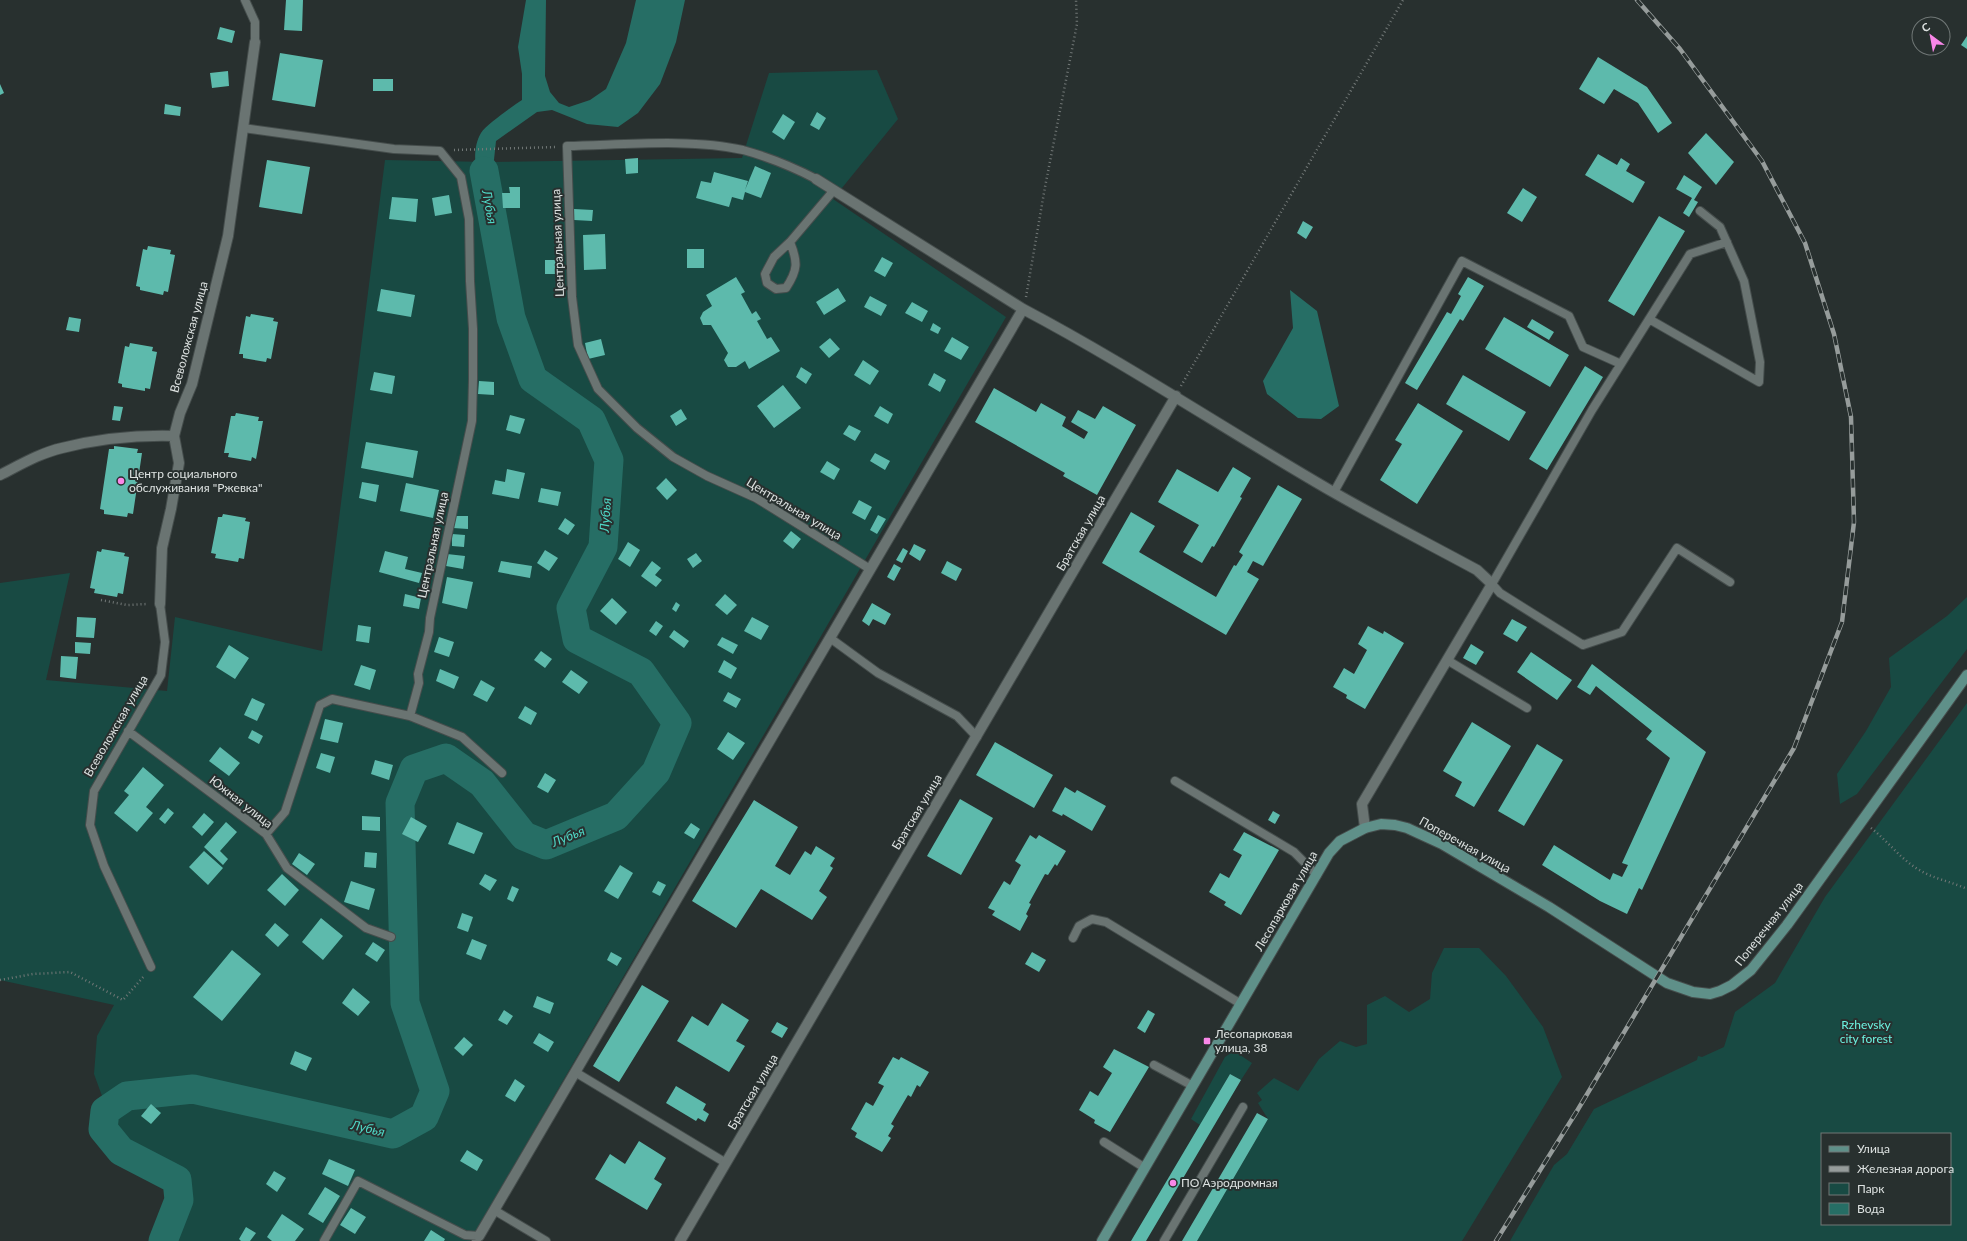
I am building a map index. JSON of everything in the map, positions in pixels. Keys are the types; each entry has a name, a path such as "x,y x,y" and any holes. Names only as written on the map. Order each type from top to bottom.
{"street":[{"name":"Всеволожская улица","path":"160,604 162,548 179,463 174,436 180,413 192,384 228,236 255,42"},
{"path":"816,179 1023,309 1058,327 1176,396 1334,492 1477,570 1492,584 1362,804 1365,828"},
{"path":"478,1238 1023,309"},
{"name":"Братская улица","path":"680,1241 1176,396"},
{"path":"0,475 26,461 61,448 122,437 174,436"},
{"name":"Поперечная улица","path":"1365,828 1381,824 1395,825 1421,833 1549,907 1667,983 1693,992 1710,994 1732,985 1751,970 1787,925 1861,820 1967,675"},
{"name":"Лесопарковая улица","path":"1102,1241 1329,853 1340,841 1365,828"}],"lane":[{"path":"245,0 255,22 255,42"},
{"name":"Центральная улица","path":"243,128 394,149 440,151 461,176 469,219 470,281 473,329 472,421 430,618 429,632 418,674 419,683 410,716"},
{"path":"567,146 663,144 706,146 742,150 769,158 816,179"},
{"name":"Центральная улица","path":"567,146 572,297 577,338 578,345 598,389 637,428 673,457 707,476 756,498 870,569"},
{"path":"790,242 796,257 795,275 786,288 776,289 767,284 765,274 774,257 790,242 834,190"},
{"path":"1649,319 1759,382 1760,362 1744,281 1720,227 1700,211"},
{"path":"1727,242 1690,254 1592,410 1492,584 1500,593 1583,645 1622,632 1677,548 1730,582"},
{"path":"1334,492 1462,262 1568,316 1583,347 1621,364"},
{"name":"Всеволожская улица","path":"151,967 104,866 90,825 94,791 161,675 165,642 160,604"},
{"path":"830,638 878,673 957,716 977,737"},
{"path":"1447,660 1527,708"},
{"path":"266,834 286,812 320,705 332,699 410,716 462,738 502,774"},
{"name":"Южная улица","path":"128,731 266,834 287,868 366,928 391,937"},
{"path":"1175,782 1294,852 1317,874"},
{"path":"1073,938 1079,926 1092,919 1106,922 1241,1004"},
{"path":"1154,1065 1193,1086"},
{"path":"575,1072 726,1163"},
{"path":"1164,1241 1243,1107"},
{"path":"1104,1142 1145,1168"},
{"path":"324,1241 358,1181 465,1235 478,1238"},
{"path":"494,1210 546,1241"}],"path":[{"path":"1023,309 1031,272 1044,187 1077,24 1076,0"},
{"path":"1176,396 1403,0"},
{"path":"472,149 499,150 567,146"},
{"path":"100,600 127,605 160,604"},
{"path":"1861,820 1881,836 1905,861 1922,872 1967,889"},
{"path":"0,980 33,974 70,972 123,1000 151,967"}],"green space":[{"path":"877,70 898,119 833,199 1006,317 470,1241 172,1241 189,1201 186,1174 127,1144 113,1126 94,1074 97,1036 114,1005 0,980 0,583 70,573 46,680 167,691 175,617 322,651 385,160 489,162 742,158 769,73"},
{"path":"1967,597 1967,649 1857,794 1840,804 1837,774 1866,731 1891,687 1889,658 1947,616"},
{"name":"Rzhevsky city forest","path":"1967,703 1967,1241 1510,1241 1554,1165 1567,1154 1594,1109 1697,1060 1698,1056 1702,1057 1724,1047 1735,1012 1775,983 1825,897"},
{"path":"1444,948 1479,948 1506,976 1543,1027 1562,1077 1462,1241 1197,1241 1268,1119 1258,1103 1262,1100 1257,1093 1274,1078 1298,1091 1319,1059 1340,1041 1356,1047 1367,1044 1367,1005 1385,996 1409,1012 1430,999 1432,973"},
{"path":"1234,1051 1252,1063 1241,1080 1230,1074 1200,1125 1191,1119 1225,1057"}],"water":[{"path":"526,0 546,0 545,76 550,92 559,103 569,107 590,100 606,89 626,43 636,0 685,0 676,42 660,84 638,113 618,127 587,124 552,110 537,112 496,141 493,169 499,209 485,212 476,172 475,151 481,133 488,125 522,100 522,74 518,47"},
{"path":"1290,290 1317,311 1339,406 1321,419 1298,418 1267,394 1263,381 1293,328"}],"building":[{"path":"286,0 303,0 302,31 284,30"},
{"path":"220,27 235,31 232,43 217,39"},
{"path":"1967,36 1967,49 1961,45"},
{"path":"280,53 323,60 315,107 272,100"},
{"path":"1598,57 1647,87 1672,123 1658,133 1638,103 1614,89 1604,104 1579,89"},
{"path":"228,71 229,86 212,88 210,73"},
{"path":"373,79 393,79 393,91 373,91"},
{"path":"0,84 4,93 0,95"},
{"path":"165,104 181,107 180,116 164,114"},
{"path":"817,112 826,118 819,130 810,125"},
{"path":"783,114 795,122 784,140 772,132"},
{"path":"1706,133 1734,162 1716,185 1688,153"},
{"path":"1598,154 1617,165 1621,158 1630,164 1626,171 1645,182 1633,203 1585,175"},
{"path":"638,158 638,173 626,174 625,159"},
{"path":"267,160 310,167 302,214 259,207"},
{"path":"755,166 771,173 761,198 745,192 743,200 732,197 729,207 696,198 701,181 711,183 714,172 748,181 745,190"},
{"path":"1684,175 1702,187 1694,200 1698,202 1689,217 1683,213 1692,198 1676,189"},
{"path":"509,187 520,187 520,208 503,208 502,193 510,193"},
{"path":"1523,188 1537,197 1522,222 1507,213"},
{"path":"449,195 452,213 435,216 432,198"},
{"path":"392,197 418,199 416,222 389,219"},
{"path":"574,209 593,210 592,221 574,220"},
{"path":"1659,216 1685,231 1634,316 1608,301"},
{"path":"1303,221 1313,227 1306,239 1297,233"},
{"path":"605,234 606,269 584,270 583,235"},
{"path":"148,246 171,250 170,254 175,255 168,292 164,291 163,295 140,290 140,287 136,286 143,249 147,250"},
{"path":"687,249 704,249 704,268 687,268"},
{"path":"882,257 893,263 885,277 874,271"},
{"path":"545,260 562,260 562,274 545,274"},
{"path":"736,277 745,292 741,294 752,314 756,311 761,319 757,321 767,339 771,337 780,351 749,369 745,361 736,367 728,367 724,360 728,353 711,325 703,325 700,318 703,312 712,306 706,295"},
{"path":"1468,277 1484,286 1463,321 1460,319 1417,390 1405,383 1447,312 1451,314 1461,296 1458,294"},
{"path":"838,288 846,301 824,315 816,302"},
{"path":"381,289 415,295 411,317 377,311"},
{"path":"870,296 887,305 881,316 864,307"},
{"path":"912,302 928,311 922,322 905,313"},
{"path":"251,314 274,318 273,321 278,322 271,359 267,358 266,362 243,358 243,354 239,354 246,316 250,317"},
{"path":"69,317 81,319 79,332 66,330"},
{"path":"1504,317 1569,355 1550,387 1485,349"},
{"path":"1532,319 1554,332 1549,340 1527,327"},
{"path":"933,323 941,328 938,334 930,330"},
{"path":"952,337 969,347 961,360 944,351"},
{"path":"830,338 840,349 829,358 819,347"},
{"path":"601,339 605,355 588,359 585,343"},
{"path":"130,343 153,347 152,351 157,352 150,389 145,388 145,391 122,387 122,384 118,383 125,346 129,347"},
{"path":"863,360 879,371 870,385 854,375"},
{"path":"1585,366 1603,377 1547,470 1529,459"},
{"path":"801,367 812,374 806,384 796,377"},
{"path":"374,372 395,376 392,394 370,390"},
{"path":"934,373 946,380 940,392 928,385"},
{"path":"1463,375 1526,412 1509,441 1446,404"},
{"path":"479,381 494,382 494,395 478,394"},
{"path":"783,385 801,408 774,428 757,406"},
{"path":"994,388 1036,412 1041,403 1066,417 1062,426 1084,439 1088,432 1071,422 1078,410 1095,419 1103,406 1136,425 1097,495 1063,476 1065,473 975,422"},
{"path":"1418,403 1463,431 1417,504 1380,480 1402,444 1395,440"},
{"path":"114,406 123,407 120,421 112,420"},
{"path":"880,406 893,414 888,424 874,416"},
{"path":"681,409 687,419 676,426 670,416"},
{"path":"236,413 259,417 258,421 263,421 256,459 252,457 251,461 228,457 229,453 224,453 231,416 235,416"},
{"path":"510,415 525,419 520,434 506,430"},
{"path":"849,425 861,431 855,441 843,434"},
{"path":"366,442 418,451 413,478 361,468"},
{"name":"Центр социального обслуживания \"Ржевка\"","path":"114,446 138,449 137,453 142,453 133,514 128,513 127,517 104,514 104,510 100,509 109,449 114,449"},
{"path":"875,453 890,461 885,470 870,461"},
{"path":"827,461 840,469 834,480 820,472"},
{"path":"1233,467 1251,478 1240,497 1242,498 1214,547 1212,546 1202,563 1183,552 1199,525 1158,502 1177,469 1218,492"},
{"path":"507,469 525,473 519,499 492,494 495,480 505,482"},
{"path":"666,478 677,490 667,500 656,488"},
{"path":"362,482 379,485 376,502 359,498"},
{"path":"406,483 439,490 433,518 400,511"},
{"path":"1278,485 1302,499 1263,566 1253,561 1247,572 1259,579 1226,635 1102,563 1131,512 1155,526 1139,552 1216,597 1234,565 1236,566 1243,555 1239,552"},
{"path":"541,488 561,492 558,506 538,502"},
{"path":"859,500 872,507 865,520 852,513"},
{"path":"223,514 246,518 245,521 250,522 244,559 239,558 238,562 215,558 216,554 211,553 218,517 222,517"},
{"path":"878,515 886,519 877,534 870,530"},
{"path":"453,516 468,516 468,529 453,528"},
{"path":"565,518 575,525 568,535 558,529"},
{"path":"791,531 801,539 793,549 783,541"},
{"path":"452,534 465,535 464,547 452,546"},
{"path":"628,542 640,550 630,567 618,559"},
{"path":"914,544 926,550 920,561 909,554"},
{"path":"903,548 908,551 902,563 896,560"},
{"path":"102,549 125,553 124,556 129,557 123,594 118,593 117,597 94,593 95,589 90,588 97,551 101,552"},
{"path":"545,550 558,558 549,571 537,563"},
{"path":"385,551 408,557 405,569 422,573 419,583 379,572"},
{"path":"696,553 702,561 693,568 687,559"},
{"path":"447,554 465,556 463,569 446,566"},
{"path":"501,561 532,566 530,578 498,572"},
{"path":"652,561 661,568 655,575 662,580 656,587 641,576"},
{"path":"947,561 962,569 956,581 941,573"},
{"path":"894,564 901,568 894,581 887,577"},
{"path":"447,577 473,582 467,609 442,603"},
{"path":"405,594 421,598 419,609 403,606"},
{"path":"725,594 737,605 727,615 715,605"},
{"path":"612,598 627,612 616,625 600,611"},
{"path":"676,602 680,605 676,612 672,609"},
{"path":"872,603 891,614 885,625 873,619 869,626 862,621"},
{"path":"77,617 96,618 94,638 76,637"},
{"path":"752,617 769,626 761,640 744,631"},
{"path":"1512,619 1527,627 1517,642 1503,634"},
{"path":"656,621 663,626 656,636 649,631"},
{"path":"358,625 371,627 369,643 356,641"},
{"path":"1368,626 1383,634 1384,631 1404,643 1365,709 1346,698 1347,695 1333,687 1344,668 1354,674 1367,650 1358,644"},
{"path":"674,630 689,641 684,648 669,637"},
{"path":"439,637 454,642 449,657 434,652"},
{"path":"722,637 738,645 733,654 717,645"},
{"path":"75,642 91,643 90,654 75,653"},
{"path":"1471,644 1484,652 1476,665 1463,658"},
{"path":"229,645 249,658 235,679 216,667"},
{"path":"541,651 552,659 545,668 534,660"},
{"path":"1531,652 1572,680 1557,700 1517,672"},
{"path":"61,656 78,657 76,679 60,677"},
{"path":"724,660 737,668 731,679 718,672"},
{"path":"1592,664 1706,752 1642,890 1639,888 1627,914 1600,901 1542,865 1554,845 1610,880 1613,873 1622,877 1628,865 1622,863 1670,758 1646,739 1652,731 1596,686 1590,695 1577,687"},
{"path":"361,665 376,670 370,690 354,685"},
{"path":"440,669 459,677 454,689 436,681"},
{"path":"571,670 588,682 579,694 562,682"},
{"path":"481,680 495,688 487,702 473,695"},
{"path":"728,692 741,699 736,708 723,701"},
{"path":"252,698 265,704 257,721 244,715"},
{"path":"525,706 537,713 531,725 518,718"},
{"path":"325,719 343,723 338,743 320,739"},
{"path":"1472,722 1511,746 1474,807 1455,796 1462,782 1443,771"},
{"path":"252,730 263,736 259,744 248,738"},
{"path":"728,732 745,743 733,760 717,749"},
{"path":"995,742 1053,775 1034,808 976,775"},
{"path":"1537,744 1563,760 1524,826 1498,811"},
{"path":"220,747 240,763 229,776 209,761"},
{"path":"321,753 335,757 330,773 316,768"},
{"path":"375,760 393,765 389,780 371,774"},
{"path":"143,767 164,785 146,807 153,813 137,832 114,813 129,795 124,791"},
{"path":"545,773 556,780 548,793 537,787"},
{"path":"1065,787 1075,793 1077,790 1106,806 1092,831 1063,814 1062,816 1052,811"},
{"path":"960,799 993,818 961,875 927,856"},
{"path":"754,800 798,827 775,866 790,875 805,851 811,855 816,846 835,858 830,866 833,868 819,891 827,897 812,920 761,889 736,928 692,901"},
{"path":"168,808 174,813 165,824 159,819"},
{"path":"1273,811 1280,815 1275,824 1268,820"},
{"path":"204,813 214,822 202,836 192,827"},
{"path":"362,816 380,817 380,831 362,830"},
{"path":"411,817 427,826 418,842 402,834"},
{"path":"226,822 237,832 220,851 228,859 223,865 204,847"},
{"path":"457,822 483,833 474,854 448,844"},
{"path":"691,823 700,829 694,839 684,833"},
{"path":"1244,832 1279,850 1241,915 1224,905 1226,902 1209,892 1220,873 1229,878 1242,855 1233,850"},
{"path":"1030,835 1036,839 1039,835 1066,851 1057,866 1055,864 1048,875 1045,874 1029,903 1031,904 1026,914 1028,916 1020,931 992,915 995,911 988,908 1004,881 1010,885 1021,865 1015,861"},
{"path":"204,851 223,868 208,885 189,867"},
{"path":"365,852 377,853 376,868 364,867"},
{"path":"299,853 315,864 307,875 292,864"},
{"path":"620,865 633,873 618,899 604,891"},
{"path":"282,874 299,890 285,906 267,890"},
{"path":"485,874 497,880 490,891 479,884"},
{"path":"351,881 375,889 369,910 344,902"},
{"path":"658,881 666,885 660,896 652,892"},
{"path":"512,886 519,889 513,902 507,899"},
{"path":"462,913 473,917 468,932 457,928"},
{"path":"321,918 343,936 323,960 302,942"},
{"path":"275,923 289,935 278,947 265,935"},
{"path":"472,939 487,945 481,960 466,954"},
{"path":"373,942 385,950 377,962 365,954"},
{"path":"232,950 261,974 222,1021 193,997"},
{"path":"611,952 622,958 617,966 607,960"},
{"path":"1032,952 1046,960 1039,972 1025,964"},
{"path":"642,985 669,1001 619,1082 593,1066"},
{"path":"353,988 370,1002 358,1016 342,1003"},
{"path":"537,996 554,1003 550,1014 533,1007"},
{"path":"722,1003 749,1020 736,1041 745,1046 729,1072 677,1041 692,1016 708,1026"},
{"path":"504,1010 513,1016 507,1025 498,1020"},
{"path":"1148,1010 1155,1014 1145,1033 1137,1028"},
{"path":"777,1022 788,1028 782,1038 771,1032"},
{"path":"539,1033 554,1042 548,1052 533,1043"},
{"path":"464,1037 473,1045 463,1056 454,1048"},
{"path":"1114,1049 1149,1067 1110,1132 1094,1123 1095,1120 1079,1110 1090,1091 1098,1096 1112,1073 1103,1067"},
{"path":"295,1051 312,1058 306,1071 290,1064"},
{"path":"893,1057 899,1060 901,1057 929,1072 920,1087 917,1085 911,1097 908,1095 891,1124 894,1126 888,1136 891,1138 882,1152 855,1137 857,1133 851,1129 866,1102 873,1106 884,1086 878,1083"},
{"name":"ПО Аэродромная","path":"1230,1074 1241,1080 1146,1241 1131,1241"},
{"path":"515,1079 525,1086 515,1102 505,1096"},
{"path":"676,1086 706,1104 703,1110 709,1114 705,1122 698,1118 696,1121 666,1103"},
{"path":"151,1104 161,1113 151,1124 141,1116"},
{"path":"1257,1113 1268,1119 1197,1241 1182,1241"},
{"path":"639,1141 666,1158 654,1179 662,1184 647,1210 595,1179 610,1154 625,1164"},
{"path":"467,1150 483,1160 477,1171 460,1161"},
{"path":"329,1159 355,1170 348,1186 322,1174"},
{"path":"274,1171 286,1178 277,1192 266,1184"},
{"path":"325,1187 340,1196 323,1223 308,1214"},
{"path":"351,1208 366,1217 355,1234 340,1225"},
{"path":"282,1214 304,1229 295,1241 272,1241 267,1237"},
{"path":"246,1227 256,1233 250,1241 241,1241 239,1239"},
{"path":"431,1230 445,1239 444,1241 424,1241"}],"waterway":[{"name":"Лубья","path":"163,1241 179,1200 177,1180 121,1151 103,1129 105,1111 127,1096 193,1089 393,1134 424,1117 435,1091 405,1003 400,803 414,769 446,758 482,783 524,836 546,845 616,816 656,772 677,723 641,672 577,639 571,608 603,547 609,460 591,420 533,379 511,318 484,171"}],"railway":[{"path":"1496,1241 1577,1111 1794,748 1842,622 1854,522 1851,417 1834,334 1805,243 1762,161 1680,49 1637,0"}],"place":[{"name":"Центр социального обслуживания \"Ржевка\"","path":"121,481"},
{"name":"Лесопарковая улица, 38","path":"1207,1041"},
{"name":"ПО Аэродромная","path":"1173,1183"}]}
